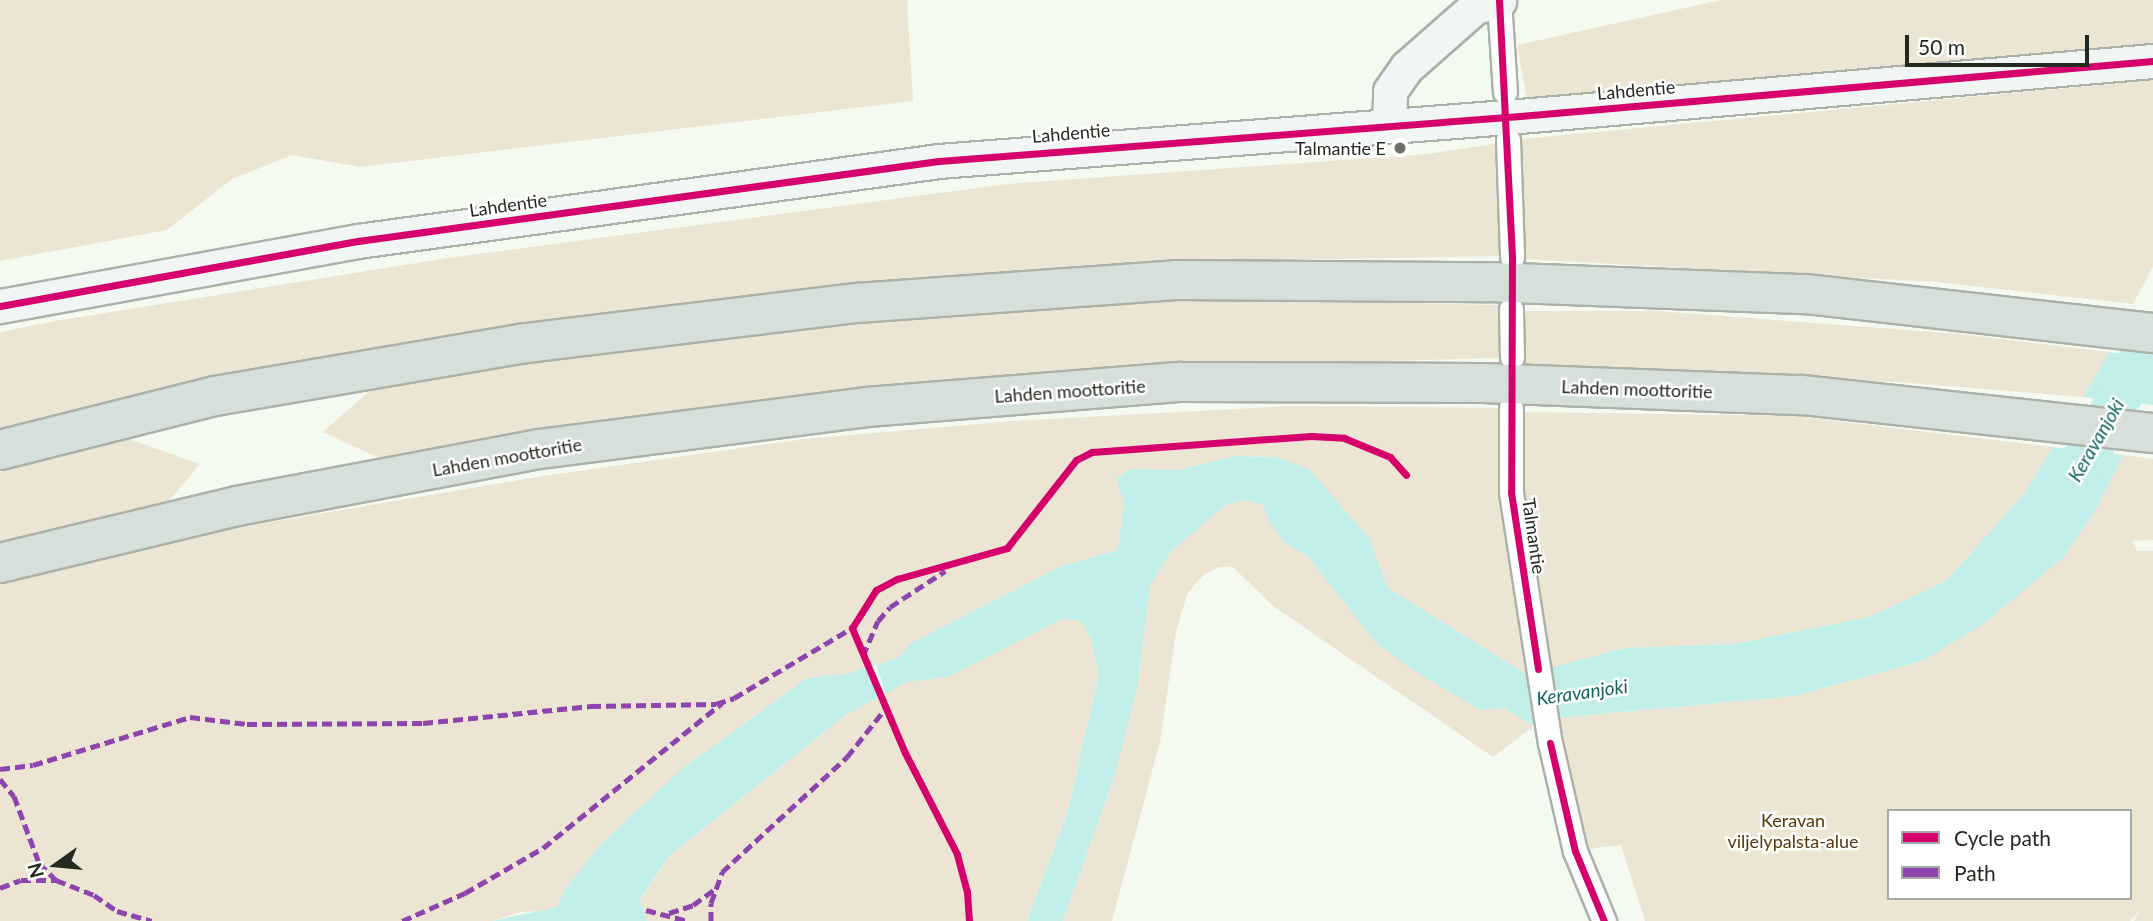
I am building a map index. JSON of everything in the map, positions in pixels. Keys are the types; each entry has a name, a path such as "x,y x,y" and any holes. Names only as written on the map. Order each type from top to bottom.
{"highway":[{"path":"0,450 215,396 526,343 857,303 1176,280 1489,282 1806,293 2153,333"},
{"name":"Lahden moottoritie","path":"0,563 237,506 540,449 867,407 1181,382 1483,383 1802,395 2046,418 2153,433"}],"main road":[{"path":"1389,126 1390,91 1407,67 1475,7 1499,1"},
{"name":"Lahdentie","path":"0,306 303,250 939,161 2153,61"}],"street":[{"path":"1499,1 1505,92"},
{"path":"1508,141 1512,257"},
{"path":"1511,309 1512,357"},
{"name":"Talmantie","path":"1511,408 1511,492 1550,743 1575,851 1604,921"}],"green space":[{"path":"0,0 907,0 913,101 360,167 292,155 232,179 167,230 0,261"},
{"path":"1721,0 2153,0 2153,46 1528,104 1517,45"},
{"path":"2153,80 2153,267 2133,304 1936,282 1523,259 1520,139"},
{"path":"1500,143 1503,256 1095,264 550,320 0,429 0,332 55,321 448,258 1007,184 1428,154"},
{"path":"1168,298 1498,305 1500,358 1157,367 385,461 323,432 376,385 568,356 925,317"},
{"path":"1526,311 1658,311 1960,334 2109,352 2083,397 1897,382 1525,367"},
{"path":"1289,406 1499,408 1505,534 1526,674 1388,588 1369,538 1276,457 1235,456 1178,470 1130,469 1117,479 1124,502 1118,550 1062,566 911,643 898,658 851,673 807,678 683,768 565,889 558,907 546,911 520,912 492,921 0,921 0,583 229,529 543,476 805,439 1013,421"},
{"path":"1523,412 1795,416 2053,447 2024,494 1946,581 1869,617 1733,644 1624,648 1550,668 1524,500"},
{"path":"129,439 200,464 163,508 0,544 0,472"},
{"name":"Keravan viljelypalsta-alue","path":"2124,455 2153,459 2153,540 2132,541 2137,551 2153,551 2153,921 2134,921 2141,909 2130,921 1645,921 1621,845 1586,849 1556,718 1795,696 1922,661 2063,558 2094,513"},
{"path":"1246,500 1263,504 1269,522 1284,541 1308,556 1340,595 1480,710 1503,708 1534,726 1493,757 1273,606 1233,567 1219,567 1203,575 1187,594 1176,632 1160,742 1112,921 1063,921 1116,772 1137,689 1150,586 1171,551 1204,519 1227,504"},
{"path":"1062,619 1081,621 1091,639 1099,673 1068,811 1027,921 647,921 640,900 669,856 846,715 906,682"}],"water":[{"path":"2109,352 2153,357 2153,405 2083,397"},
{"path":"2053,447 2124,455 2094,513 2063,558 1982,625 1922,661 1795,696 1556,718 1550,668 1624,648 1733,644 1869,617 1946,581 2024,494"},
{"path":"1235,456 1276,457 1309,469 1369,538 1388,588 1526,674 1534,726 1503,708 1480,710 1416,672 1376,643 1308,556 1284,542 1269,522 1263,505 1246,500 1227,504 1171,551 1150,586 1137,689 1116,772 1063,921 1027,921 1068,811 1099,673 1091,639 1081,621 1062,619 947,677 906,682 886,694 876,665 898,658 911,643 1062,566 1118,550 1124,502 1116,479 1130,469 1178,470"},
{"path":"866,666 879,697 846,715 669,856 640,899 647,921 492,921 557,907 565,889 600,845 683,768 807,678 851,673"}],"waterway":[{"name":"Keravanjoki","path":"2059,503 2153,339"}],"marked path":[{"path":"863,656 878,621 890,607 945,571"},
{"path":"0,769 33,765 190,717 247,724 423,723 591,706 716,704 734,698 852,628"},
{"path":"402,921 465,893 543,848 722,703"},
{"path":"711,921 711,903 722,872 847,757 885,709"},
{"path":"0,779 14,796 39,863 56,880"},
{"path":"0,888 21,880 56,880 94,895 117,911 152,921"},
{"path":"669,913 693,905 716,888"},
{"path":"646,910 688,921"}],"cycle path":[{"path":"1499,0 1512,257 1511,492 1538,669"},
{"path":"0,306 358,241 939,161 1520,116 2153,61"},
{"path":"969,921 967,892 957,854 905,753 852,628 876,590 897,579 1007,548 1076,460 1092,452 1311,436 1344,438 1390,457 1406,475"},
{"path":"1550,743 1575,851 1604,921"}],"place":[{"name":"Talmantie E","path":"1400,148"}]}
